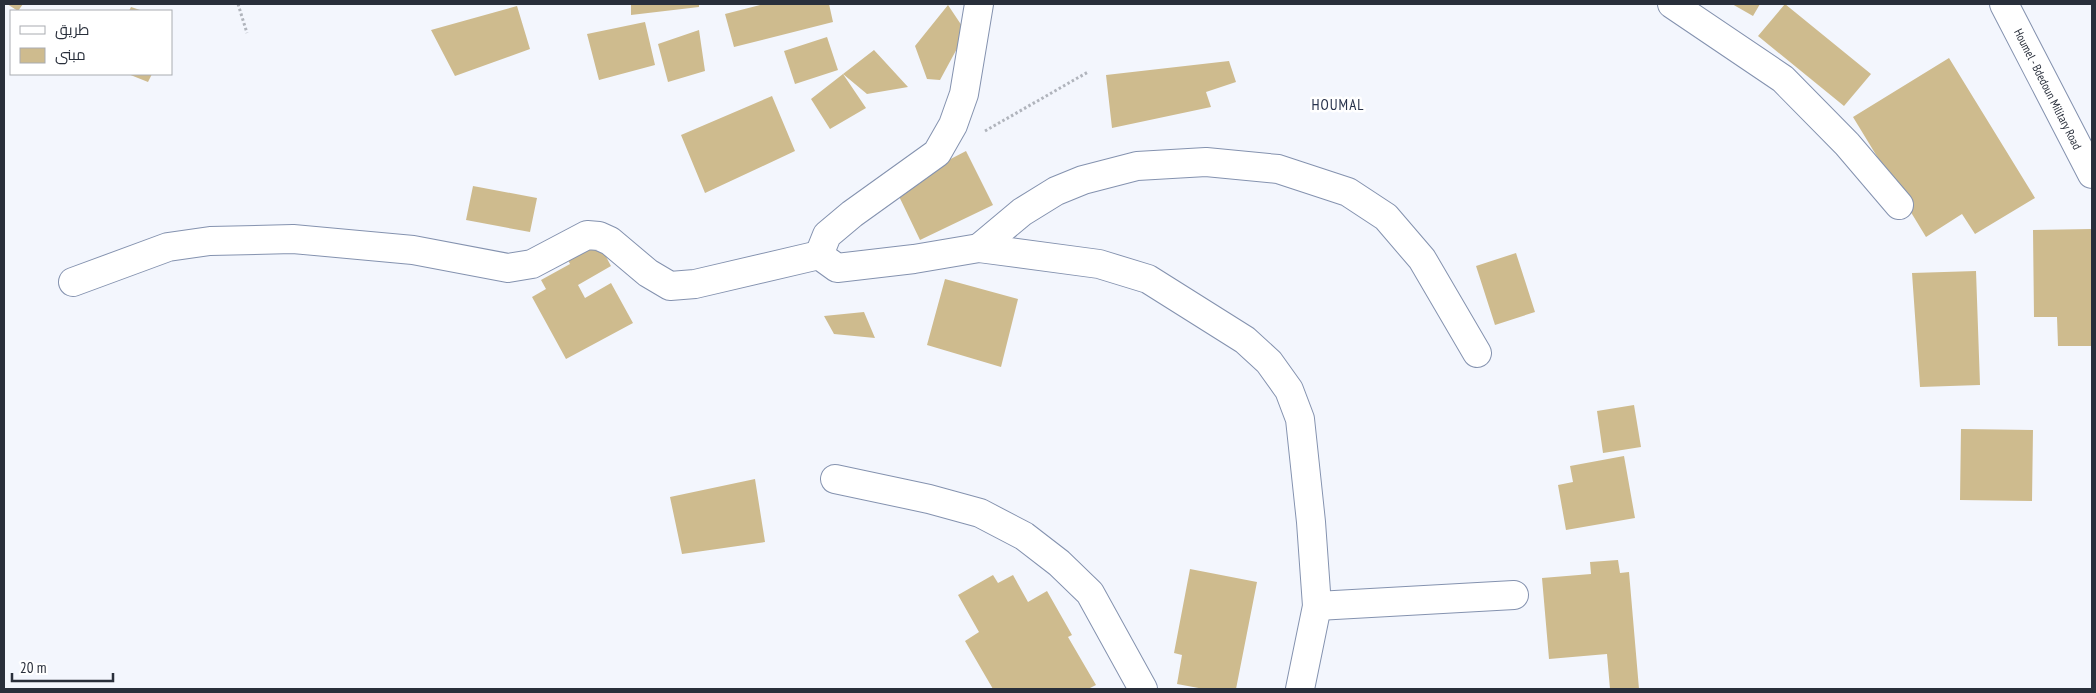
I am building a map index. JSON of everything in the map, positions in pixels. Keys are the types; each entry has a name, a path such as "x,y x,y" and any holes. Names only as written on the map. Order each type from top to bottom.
{"street":[{"path":"819,255 827,235 852,214 937,153 953,125 964,94 979,4"},
{"path":"1672,4 1783,79 1847,144 1899,205"},
{"name":"Houmel - Bdedoun Military Road","path":"2004,4 2092,174"},
{"path":"979,248 1022,212 1056,190 1110,173 1137,166 1206,162 1278,169 1348,192 1386,217 1422,259 1477,353"},
{"path":"73,282 168,246 210,241 293,239 413,250 508,268 532,264 587,235 599,236 610,241 648,273 670,286 695,284 819,255 837,268 979,248 1099,264 1148,279 1246,340 1269,362 1289,390 1300,419 1312,522 1317,606 1300,689"},
{"path":"835,479 929,499 980,513 1024,536 1060,563 1090,594 1143,689"},
{"path":"1317,606 1514,595"}],"path":[{"path":"238,4 247,33"},
{"path":"982,133 1088,72"}],"building":[{"path":"7,4 23,4 19,10"},
{"path":"631,4 699,4 699,7 631,15"},
{"path":"764,4 829,4 833,22 734,47 725,14"},
{"path":"1732,4 1760,4 1753,16"},
{"path":"1785,4 1871,74 1844,106 1758,36"},
{"path":"948,5 966,32 940,80 927,79 915,46"},
{"path":"517,6 530,49 455,76 431,30"},
{"path":"131,7 140,10 130,10"},
{"path":"645,22 655,65 599,80 587,34"},
{"path":"699,30 705,71 668,82 658,44"},
{"path":"827,37 838,70 795,84 784,51"},
{"path":"874,50 908,87 867,94 843,74"},
{"path":"1949,58 2035,198 1975,234 1962,214 1926,237 1853,117"},
{"path":"1229,61 1236,82 1206,92 1211,107 1112,128 1106,75"},
{"path":"843,74 866,108 830,129 811,99"},
{"path":"130,75 152,75 148,82"},
{"path":"772,96 795,151 705,193 681,135"},
{"path":"966,151 993,205 920,240 895,188"},
{"path":"473,186 537,198 530,232 466,220"},
{"path":"2092,229 2092,346 2058,346 2057,317 2034,317 2033,230"},
{"path":"595,236 611,266 578,285 585,298 611,283 633,323 566,359 532,297 546,289 541,280 570,264 564,252"},
{"path":"1516,253 1535,312 1495,325 1476,266"},
{"path":"1976,271 1980,385 1920,387 1912,273"},
{"path":"945,279 1018,299 1001,367 927,345"},
{"path":"864,312 875,338 834,334 824,316"},
{"path":"1634,405 1641,447 1603,453 1597,411"},
{"path":"1961,429 2033,430 2032,501 1960,500"},
{"path":"1624,456 1635,518 1566,530 1558,485 1573,482 1570,466"},
{"path":"755,479 765,542 682,554 670,497"},
{"path":"1618,560 1620,573 1629,572 1639,689 1610,689 1607,654 1549,659 1542,578 1591,574 1590,562"},
{"path":"1190,569 1257,582 1236,689 1204,689 1177,684 1182,655 1174,653"},
{"path":"993,575 998,583 1013,575 1028,602 1047,591 1072,635 1068,637 1096,685 1088,689 993,689 965,641 979,632 958,595"}],"district":[{"name":"HOUMAL","path":"1338,104"}]}
